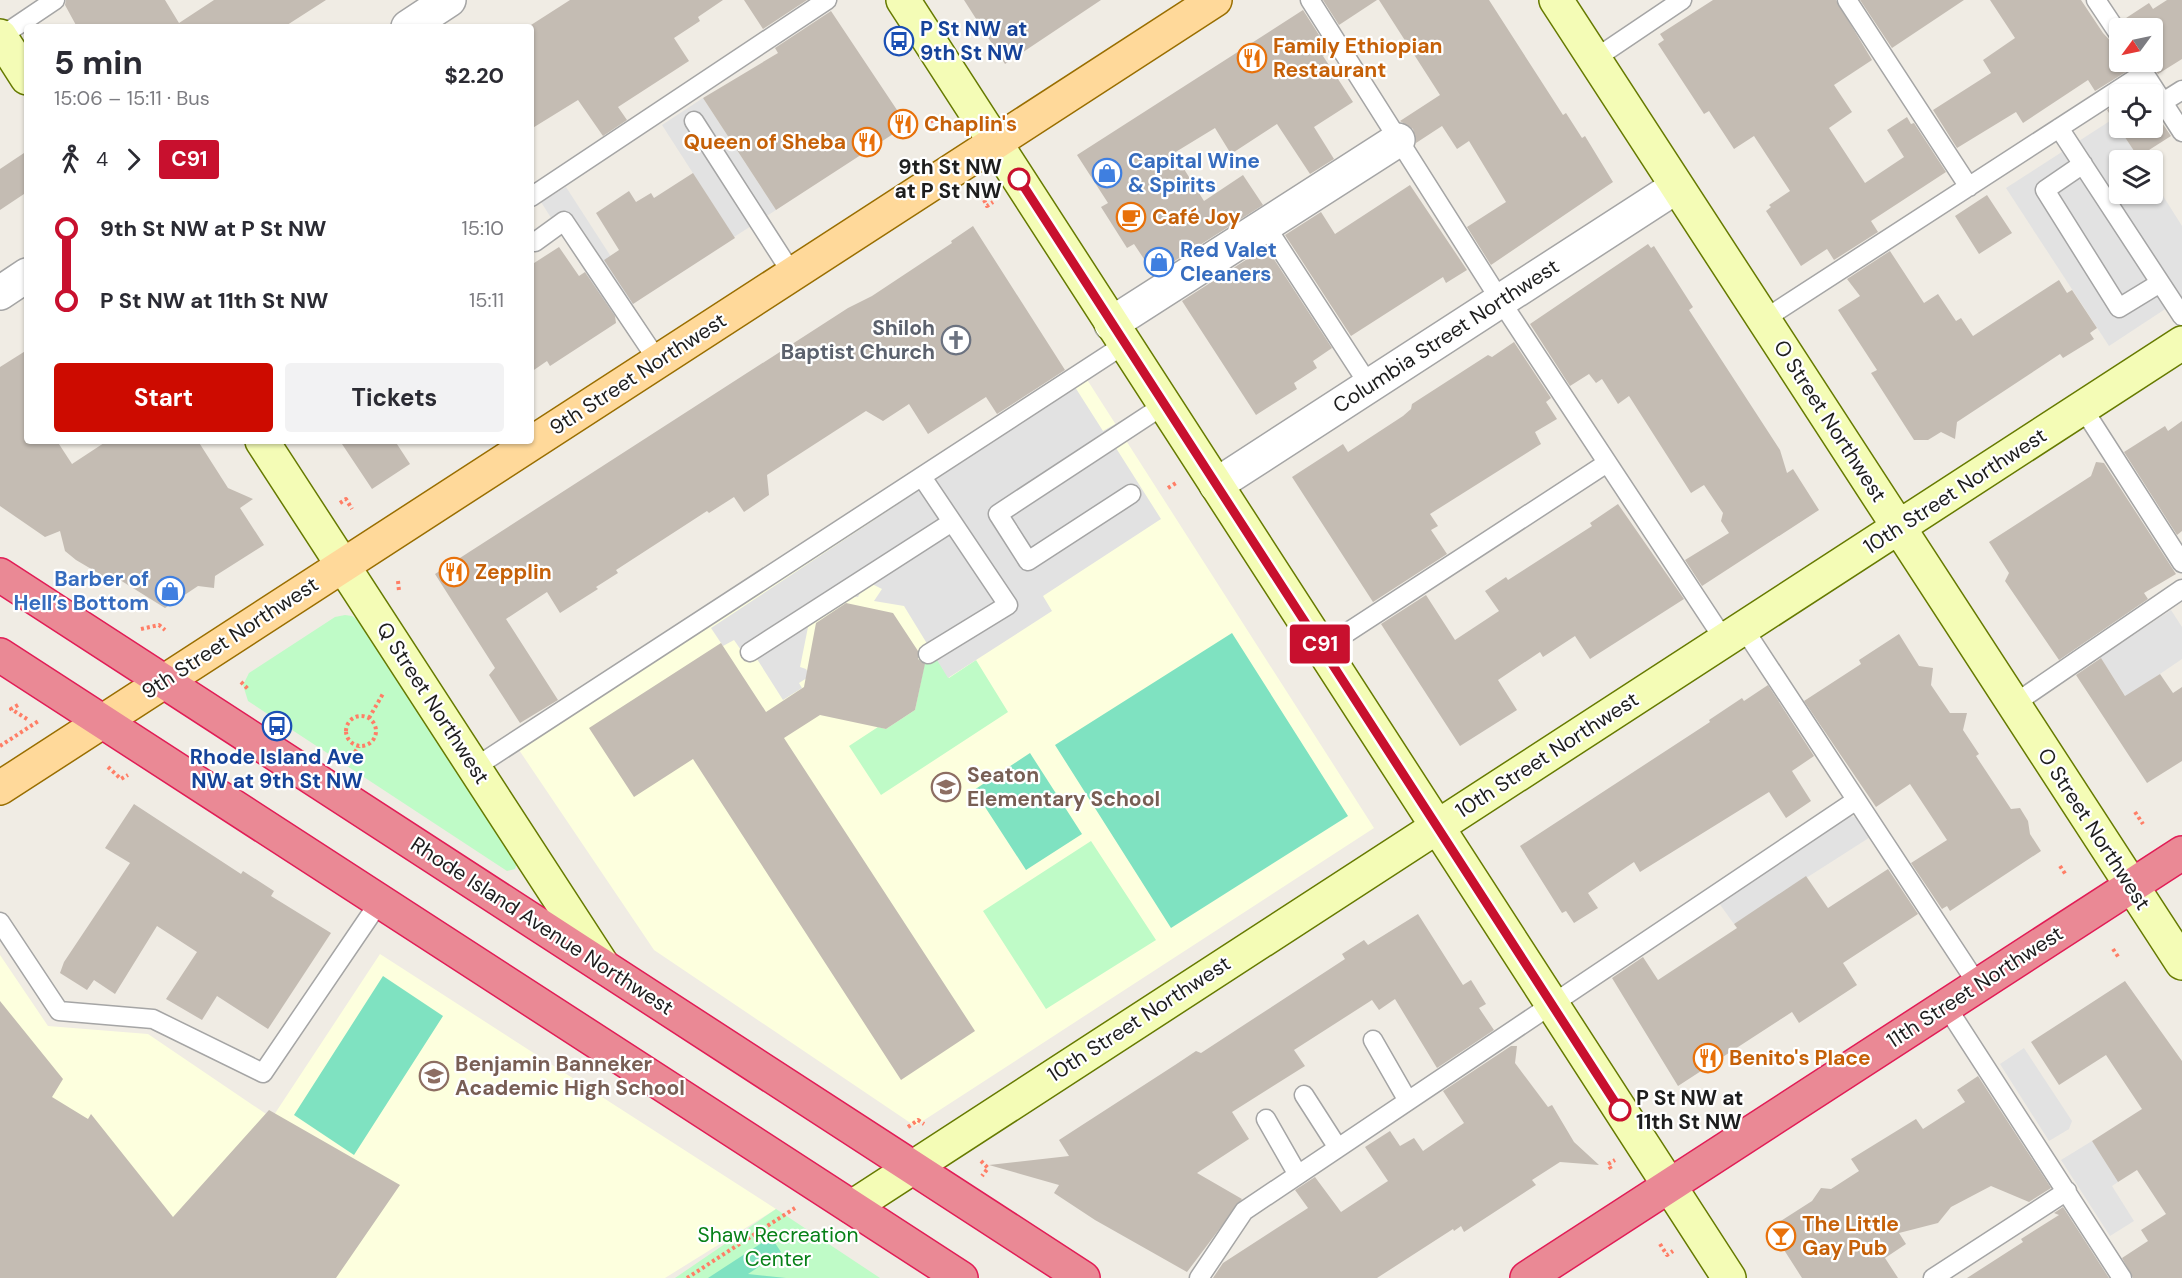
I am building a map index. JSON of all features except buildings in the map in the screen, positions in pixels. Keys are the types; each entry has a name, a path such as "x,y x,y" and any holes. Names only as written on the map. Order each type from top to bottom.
{"highway":[{"name":"Rhode Island Avenue Northwest","path":"0,575 1083,1278"},
{"path":"0,655 961,1278"},
{"name":"11th Street Northwest","path":"1527,1278 2182,853"}],"main road":[{"name":"9th Street Northwest","path":"534,441 1215,0"},
{"name":"9th Street Northwest","path":"0,788 530,444"}],"street":[{"path":"413,24 449,0"},
{"path":"903,0 1435,827 1729,1278"},
{"name":"O Street Northwest","path":"1556,0 2182,963"},
{"path":"0,36 24,73"},
{"path":"1118,334 1265,225 1398,140"},
{"name":"Columbia Street Northwest","path":"1216,485 1676,187"},
{"path":"0,293 24,277"},
{"name":"10th Street Northwest","path":"852,1208 2182,343"},
{"name":"Q Street Northwest","path":"264,444 603,966"}],"lane":[{"path":"0,36 55,0"},
{"path":"534,195 827,0"},
{"path":"1310,0 1500,300 1607,463 1855,801 1978,985"},
{"path":"1593,60 1682,0"},
{"path":"1847,0 1969,187"},
{"path":"2096,0 2109,20"},
{"path":"1763,320 2059,128 2133,72"},
{"path":"2182,90 2163,102 2182,132"},
{"path":"694,121 793,275"},
{"path":"2059,128 2182,316"},
{"path":"2083,164 2045,190 2119,308 2160,283"},
{"path":"535,242 564,221 658,361"},
{"path":"1265,225 1370,385"},
{"path":"474,768 922,477 1118,334"},
{"path":"1131,494 1028,561 998,514 1164,405"},
{"path":"2082,407 2182,563"},
{"path":"1322,649 1607,463"},
{"path":"922,477 1008,605 928,654"},
{"path":"750,652 952,522"},
{"path":"2014,704 2182,589"},
{"path":"1199,1278 1244,1211 1855,801"},
{"path":"0,922 59,1011 153,1019 263,1073 380,901"},
{"path":"1946,1006 2122,1278"},
{"path":"1373,1040 1408,1101"},
{"path":"1304,1095 1338,1148"},
{"path":"1266,1119 1298,1175"},
{"path":"1933,1278 2067,1191"}],"path":[{"path":"936,128 933,120 938,116"},
{"path":"984,200 987,206 993,202"},
{"path":"337,505 346,499 352,509"},
{"path":"159,625 165,630"},
{"path":"241,682 248,688"},
{"path":"369,718 384,692"},
{"path":"24,701 11,709 27,719"},
{"path":"348,762 359,746 369,744 375,736 375,726 369,718 355,717 346,729 347,738 359,746"},
{"path":"0,746 42,718"},
{"path":"2135,812 2143,824"},
{"path":"2060,866 2066,876"},
{"path":"2113,949 2119,958"},
{"path":"1611,1169 1608,1164 1616,1159"},
{"path":"980,1160 988,1168 980,1179"},
{"path":"687,1278 790,1212"},
{"path":"1660,1245 1667,1255 1676,1249"}],"shaded area":[{"path":"703,98 776,210 734,237 662,125"},
{"path":"2109,122 2109,138 2126,138 2133,150 2109,150 2109,204 2163,204 2163,196 2182,226 2182,298 2109,346 2006,188"},
{"path":"566,187 639,300 614,317 541,202"},
{"name":"Seaton Elementary School","path":"1086,378 1374,828 915,1126 654,950 517,747"},
{"path":"1075,387 1103,431 1124,419 1135,436 1116,448 1161,519 1043,596 1052,611 948,678 904,606 874,601 882,589 866,581 858,597 848,596 809,622 800,667 806,669 810,676 799,683 802,688 783,700 757,659 750,663 734,640 723,646 711,628"},
{"path":"2171,610 2182,627 2182,659 2126,697 2100,657"},
{"path":"1845,815 1865,819 1875,834 1734,924 1716,899"},
{"name":"Benjamin Banneker Academic High School","path":"380,954 776,1209 665,1278 0,1278 0,955 48,1026 148,1034 272,1118"},
{"path":"2024,1048 2072,1121 2069,1129 2049,1141 2000,1064"},
{"path":"2092,1141 2118,1182 2112,1186 2134,1221 2110,1236 2061,1160"}],"green space":[{"path":"352,616 363,624 517,863 515,869 507,871 248,701 243,685 249,673 335,617"},
{"path":"1232,633 1348,816 1171,928 1055,745"},
{"path":"935,656 949,678 976,660 1008,712 881,795 849,746 878,727 886,729 915,710 925,662"},
{"path":"1030,753 1082,834 1026,870 974,790"},
{"path":"1091,841 1156,940 1046,1009 983,911"},
{"path":"383,976 443,1016 354,1155 294,1115"},
{"name":"Shaw Recreation Center","path":"776,1209 880,1278 675,1278"},
{"path":"771,1237 781,1252 748,1274 786,1278 708,1278"}],"bus line":[{"name":"C91","path":"1019,179 1435,827 1620,1110"}],"place":[{"name":"P St NW at 9th St NW","path":"899,41"},
{"name":"Family Ethiopian Restaurant","path":"1252,58"},
{"name":"Chaplin's","path":"903,124"},
{"name":"Queen of Sheba","path":"867,142"},
{"name":"Capital Wine & Spirits","path":"1107,173"},
{"name":"9th St NW at P St NW","path":"1019,179"},
{"name":"Café Joy","path":"1131,217"},
{"name":"Red Valet Cleaners","path":"1159,262"},
{"name":"Shiloh Baptist Church","path":"956,340"},
{"name":"Zepplin","path":"454,572"},
{"name":"Barber of Hell’s Bottom","path":"170,591"},
{"name":"Rhode Island Ave NW at 9th St NW","path":"277,726"},
{"name":"Seaton Elementary School","path":"946,787"},
{"name":"Benito's Place","path":"1708,1058"},
{"name":"Benjamin Banneker Academic High School","path":"434,1076"},
{"name":"P St NW at 11th St NW","path":"1620,1110"},
{"name":"The Little Gay Pub","path":"1781,1236"}]}
